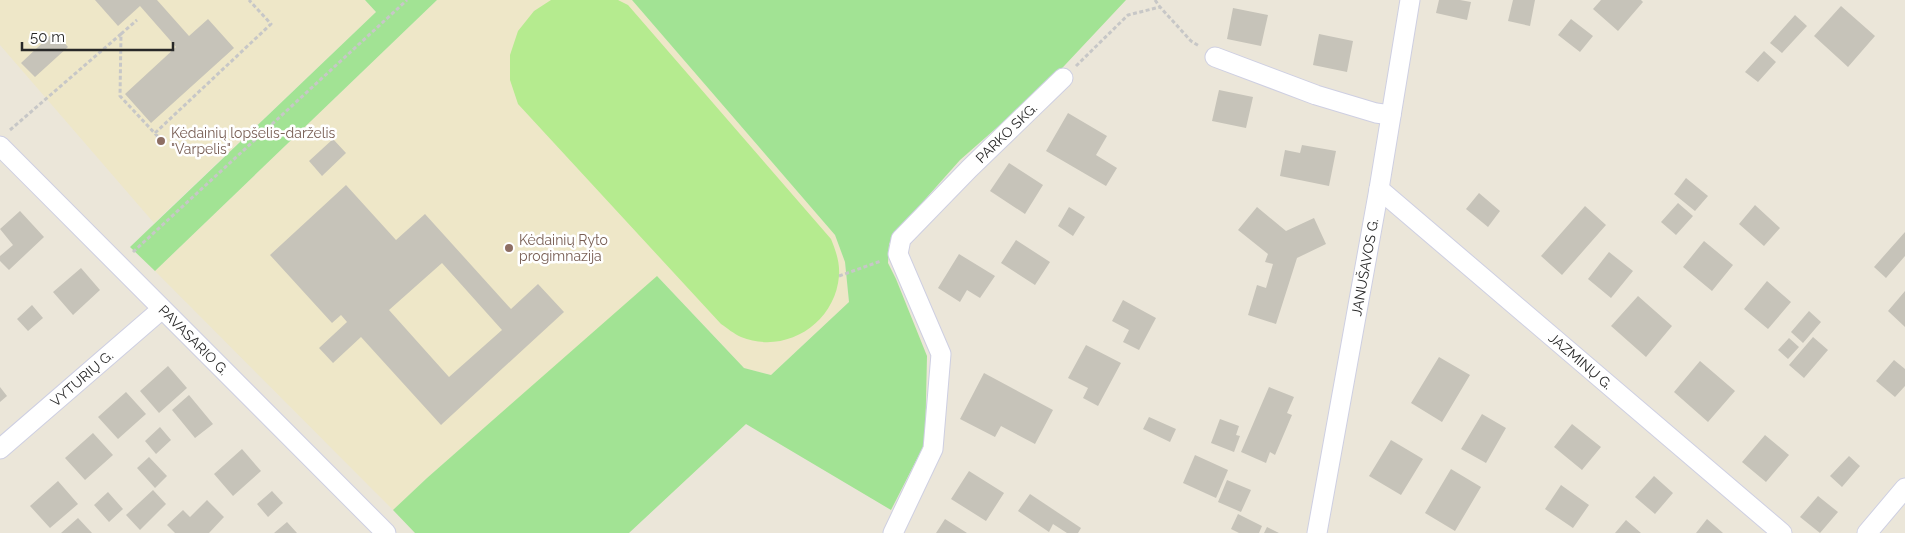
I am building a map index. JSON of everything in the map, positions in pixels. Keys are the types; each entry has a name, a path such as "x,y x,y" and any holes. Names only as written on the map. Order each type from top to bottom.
{"street":[{"name":"JANUŠAVOS G.","path":"1317,533 1379,189 1410,0"},
{"path":"1215,57 1316,94 1376,113 1391,115"},
{"name":"PARKO SKG.","path":"898,254 902,239 969,169 1063,78"},
{"name":"PAVASARIO G.","path":"3,140 119,266 386,533"},
{"name":"JAZMINŲ G.","path":"1379,189 1782,533"},
{"path":"893,533 933,449 941,354 898,254"},
{"name":"VYTURIŲ G.","path":"0,449 162,309"},
{"path":"1868,533 1905,488"}],"path":[{"path":"155,133 271,24 249,0"},
{"path":"119,266 407,0"},
{"path":"1155,0 1191,41 1215,57"},
{"path":"1063,78 1128,15 1160,7"},
{"path":"3,140 137,20"},
{"path":"122,34 120,96 162,141"},
{"path":"839,276 898,254"}],"shaded area":[{"name":"Kėdainių lopšelis-darželis \"Varpelis\"","path":"0,0 365,0 376,12 154,223 0,45"},
{"name":"Kėdainių Ryto progimnazija","path":"437,0 632,0 835,235 845,262 849,302 771,375 744,368 658,277 427,478 393,510 155,271"}],"green space":[{"path":"365,0 437,0 155,271 130,247 376,12"},
{"path":"551,0 618,0 628,5 831,239 839,266 839,276 835,293 828,308 818,321 805,331 790,338 774,342 758,342 733,333 721,324 518,104 510,80 510,55 518,31 534,11"},
{"path":"632,0 1126,0 1050,81 960,160 897,231 889,244 888,263 927,356 925,443 891,510 746,424 629,533 415,533 393,510 657,276 744,368 771,375 849,302 845,262 835,235"}],"building":[{"path":"95,0 157,0 189,36 208,19 234,48 151,123 125,94 176,47 140,6 118,26"},
{"path":"1439,0 1471,2 1467,20 1436,13"},
{"path":"1513,0 1535,0 1530,26 1508,21"},
{"path":"1601,0 1641,0 1643,2 1618,31 1593,9"},
{"path":"1841,6 1875,36 1848,67 1814,36"},
{"path":"1233,8 1268,15 1261,46 1227,39"},
{"path":"1795,15 1807,26 1782,53 1770,43"},
{"path":"1571,19 1593,36 1580,52 1558,35"},
{"path":"54,32 68,47 35,77 21,63"},
{"path":"1319,34 1353,41 1347,72 1313,65"},
{"path":"1764,51 1776,62 1758,82 1745,72"},
{"path":"1219,90 1253,97 1246,128 1212,121"},
{"path":"1068,113 1107,136 1096,155 1117,168 1106,186 1046,151"},
{"path":"333,139 346,153 322,176 309,161"},
{"path":"1302,145 1336,151 1329,186 1280,176 1285,150 1300,153"},
{"path":"1009,163 1043,185 1025,214 990,191"},
{"path":"1686,178 1708,196 1695,211 1674,194"},
{"path":"346,185 396,240 425,214 511,309 538,284 564,312 441,425 361,337 333,363 319,348 347,322 341,315 332,323 270,255","holes":["442,263 502,330 449,377 389,310"]},
{"path":"1479,193 1500,211 1488,227 1466,209"},
{"path":"1678,203 1693,216 1676,235 1661,222"},
{"path":"1755,205 1780,228 1764,246 1739,224"},
{"path":"1585,206 1606,225 1562,275 1541,256"},
{"path":"1069,207 1085,217 1073,236 1058,226"},
{"path":"1257,207 1286,231 1314,218 1326,244 1297,258 1276,324 1248,315 1257,285 1266,288 1273,264 1265,262 1268,254 1238,230"},
{"path":"20,211 44,237 9,270 0,261 0,256 13,245 0,229"},
{"path":"1905,232 1905,256 1886,278 1874,267"},
{"path":"1016,240 1050,262 1035,285 1001,263"},
{"path":"1704,241 1733,265 1712,291 1683,267"},
{"path":"1609,252 1633,271 1611,298 1588,279"},
{"path":"959,254 995,276 980,298 967,290 960,302 938,288"},
{"path":"81,268 100,290 73,315 53,292"},
{"path":"1767,281 1791,302 1768,329 1744,309"},
{"path":"1905,291 1905,327 1888,311"},
{"path":"1638,296 1672,326 1646,357 1611,326"},
{"path":"1123,300 1156,318 1139,350 1123,342 1129,330 1112,321"},
{"path":"32,305 43,318 28,331 17,319"},
{"path":"1809,311 1821,322 1803,343 1791,332"},
{"path":"1813,337 1828,350 1804,378 1789,365"},
{"path":"1789,338 1799,347 1788,359 1778,350"},
{"path":"1086,345 1121,363 1098,406 1083,398 1088,388 1068,378"},
{"path":"1439,357 1470,375 1442,422 1411,403"},
{"path":"1894,360 1905,369 1905,386 1895,397 1876,381"},
{"path":"1700,361 1735,391 1708,422 1674,392"},
{"path":"168,366 187,388 159,413 140,391"},
{"path":"984,373 1053,410 1035,444 1001,426 995,437 960,419"},
{"path":"0,387 7,396 0,402"},
{"path":"1269,387 1294,397 1287,413 1292,415 1275,455 1270,452 1266,463 1241,452"},
{"path":"126,392 146,414 118,439 98,417"},
{"path":"189,395 213,424 195,438 172,410"},
{"path":"1482,414 1506,428 1486,463 1461,449"},
{"path":"1149,417 1176,429 1170,442 1143,429"},
{"path":"1220,419 1239,426 1236,435 1240,436 1234,452 1211,443"},
{"path":"1572,424 1601,447 1582,470 1554,447"},
{"path":"160,427 171,440 156,454 145,441"},
{"path":"93,433 113,455 85,480 65,458"},
{"path":"1765,435 1789,455 1766,482 1742,462"},
{"path":"1391,440 1423,459 1401,495 1369,476"},
{"path":"242,449 261,471 233,496 214,474"},
{"path":"1195,455 1228,470 1216,498 1183,483"},
{"path":"1849,456 1860,466 1842,487 1830,476"},
{"path":"149,457 167,476 155,488 137,468"},
{"path":"1451,469 1481,487 1455,531 1425,513"},
{"path":"969,471 1004,493 986,521 951,499"},
{"path":"1654,476 1673,493 1655,514 1635,497"},
{"path":"1227,480 1251,490 1241,512 1218,502"},
{"path":"58,481 78,504 50,528 30,506"},
{"path":"1561,485 1589,505 1573,528 1545,509"},
{"path":"153,490 166,504 140,530 126,515"},
{"path":"272,491 283,503 268,517 257,504"},
{"path":"108,492 123,509 109,522 94,505"},
{"path":"1030,494 1081,528 1078,533 1067,533 1053,524 1049,532 1018,511"},
{"path":"1818,496 1838,512 1820,533 1800,517"},
{"path":"207,500 224,517 209,533 175,533 167,525 183,510 190,517"},
{"path":"1238,514 1262,526 1259,533 1239,533 1231,529"},
{"path":"78,518 92,533 61,533"},
{"path":"945,519 967,533 936,533"},
{"path":"1707,519 1723,533 1696,533"},
{"path":"1626,520 1641,533 1615,533"},
{"path":"287,522 297,533 274,533"},
{"path":"1267,527 1279,533 1264,533"}],"place":[{"name":"Kėdainių lopšelis-darželis \"Varpelis\"","path":"161,141"},
{"name":"Kėdainių Ryto progimnazija","path":"509,248"}]}
